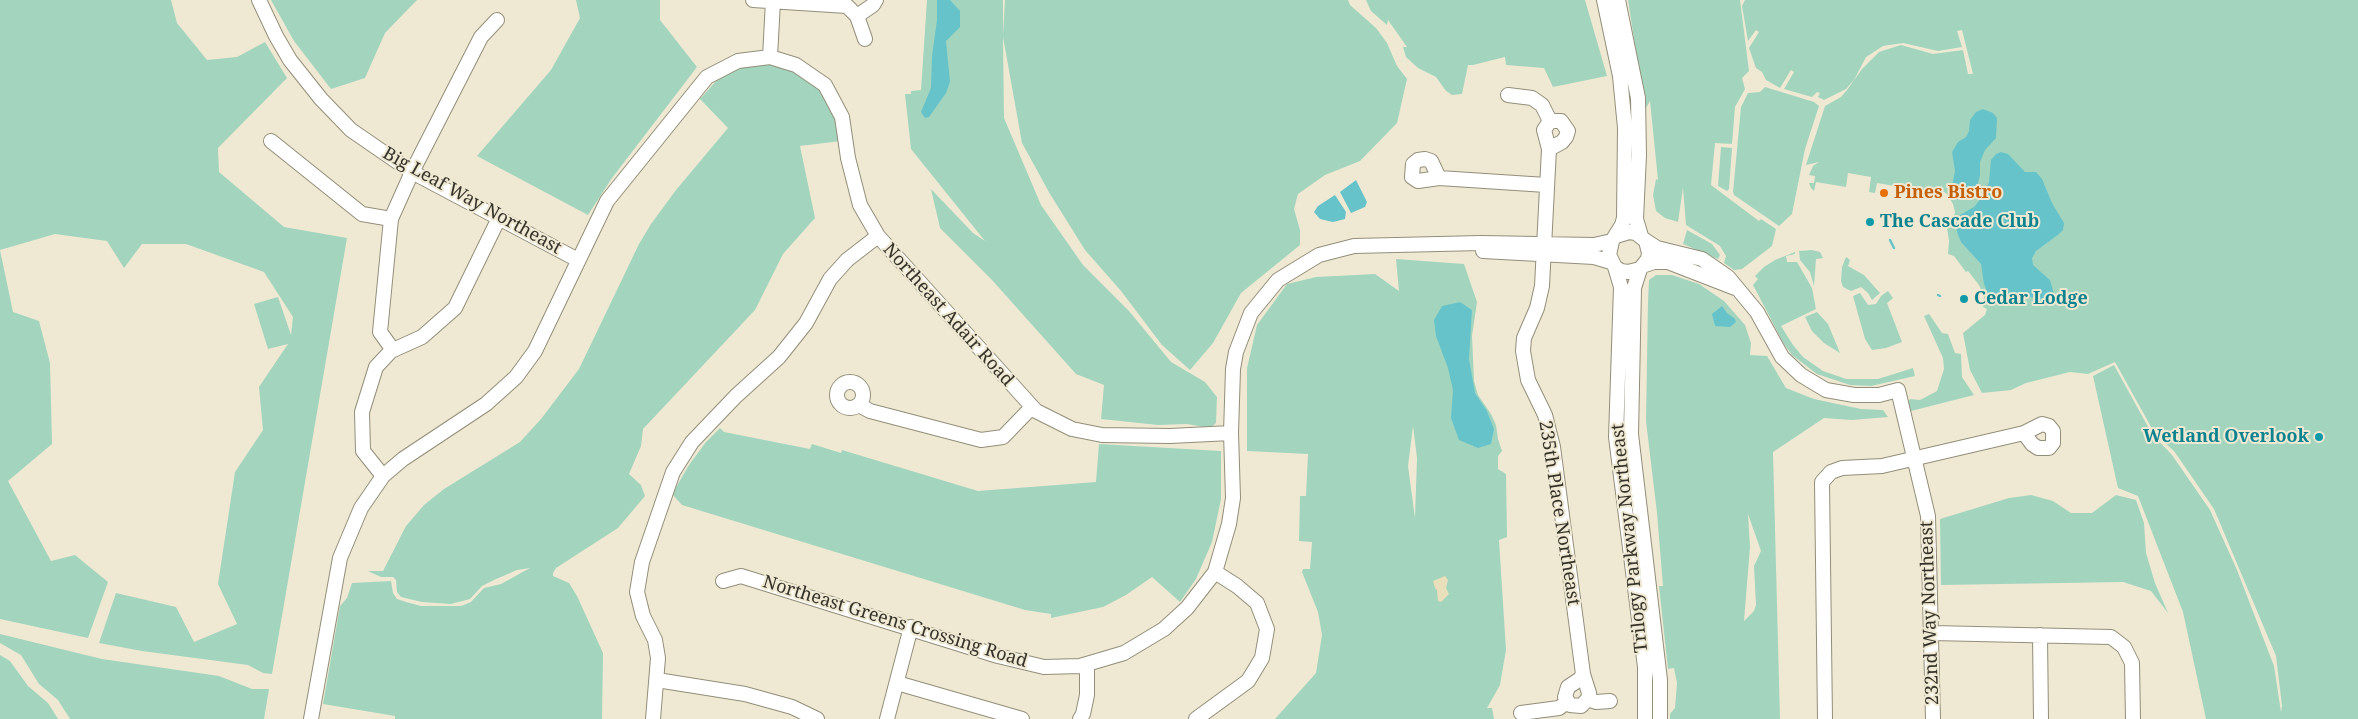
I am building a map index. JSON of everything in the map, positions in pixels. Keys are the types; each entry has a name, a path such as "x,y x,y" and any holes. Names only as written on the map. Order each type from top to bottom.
{"street":[{"name":"Big Leaf Way Northeast","path":"259,0 290,60 321,99 351,130 412,172 578,260"},
{"path":"753,0 848,6 857,16 865,39"},
{"path":"857,16 873,5 876,0"},
{"path":"1604,0 1620,76 1625,128 1624,218 1609,248 1613,264 1628,272 1654,262 1668,262 1735,288"},
{"path":"1618,0 1638,98 1639,146 1636,219 1649,253 1642,267"},
{"path":"311,719 340,558 361,508 383,476 403,459 486,404 516,377 535,351 607,201 707,77 738,61 770,57 773,1"},
{"path":"393,350 380,332 391,219 412,172 480,38 497,20"},
{"name":"Northeast Adair Road","path":"770,57 796,65 825,85 842,117 848,158 860,206 878,236 1031,408 1072,429 1102,435 1170,436 1231,433"},
{"path":"1508,96 1532,98 1542,105 1550,121 1561,122 1568,131 1562,142 1549,149"},
{"name":"235th Place Northeast","path":"1550,121 1544,130 1544,136 1549,149 1539,300 1524,338 1523,351 1528,380 1550,430 1583,674 1589,693 1588,700"},
{"path":"271,141 362,214 391,219"},
{"path":"1439,178 1546,185"},
{"path":"383,476 363,451 362,412 376,367 393,350 422,337 455,308 499,218"},
{"path":"1614,239 1629,232 1657,248 1702,258 1728,277 1735,288"},
{"path":"653,719 658,658 655,640 643,616 637,592 642,562 673,472 692,442 736,396 779,357 806,323 830,279 847,260 878,236"},
{"name":"Northeast Greens Crossing Road","path":"723,581 741,576 911,627 998,656 1044,667 1087,664 1124,652 1164,629 1187,608 1215,572 1230,524 1232,506 1233,451 1231,433 1233,368 1236,352 1251,313 1278,280 1319,255 1354,246 1410,245 1543,249 1594,245 1614,239"},
{"name":"Northeast Greens Crossing Road","path":"1543,249 1594,257 1613,264"},
{"name":"Trilogy Parkway Northeast","path":"1613,264 1621,287 1616,437 1645,667 1645,719"},
{"name":"Trilogy Parkway Northeast","path":"1642,267 1634,288 1631,434 1660,680 1660,719"},
{"name":"232nd Way Northeast","path":"1735,288 1757,312 1782,357 1801,375 1826,390 1854,395 1879,395 1898,390 1928,516 1933,719"},
{"path":"859,405 870,411 981,440 1003,437 1031,408"},
{"path":"1825,719 1822,482 1831,472 1842,468 1882,466 2024,433"},
{"path":"1196,719 1248,681 1262,658 1266,629 1257,603 1237,586 1215,572"},
{"path":"887,719 911,627"},
{"path":"1932,633 2111,637 2124,646 2132,663 2133,719"},
{"path":"2040,635 2041,719"},
{"path":"1080,719 1087,695 1087,664"},
{"path":"1583,674 1580,680 1568,687 1565,697 1567,702 1570,705 1581,706 1588,700 1596,702 1610,701"},
{"path":"657,680 745,694 792,707 817,719"},
{"path":"896,683 1022,719"},
{"path":"1521,713 1559,708 1567,702"}],"green space":[{"path":"0,0 171,0 177,23 207,60 237,57 265,42 287,78 218,148 219,172 284,227 347,238 272,674 263,673 248,665 142,651 99,643 116,593 176,607 194,642 237,624 218,584 235,472 263,430 259,387 288,344 268,349 254,304 278,297 291,335 293,317 264,272 186,244 142,244 124,268 107,241 55,234 0,250"},
{"path":"271,0 417,0 385,33 365,78 331,89 294,41"},
{"path":"576,0 660,0 660,20 697,67 612,178 588,215 477,156 551,70 580,18"},
{"path":"927,0 1003,0 1003,35 1005,0 1348,0 1350,5 1376,28 1387,43 1397,66 1407,79 1397,123 1360,161 1325,175 1298,194 1294,209 1300,230 1300,245 1241,293 1213,343 1190,370 1162,345 1121,291 1085,250 1050,194 1022,143 1003,37 1004,118 1041,205 1083,265 1129,311 1171,362 1205,382 1217,397 1216,423 1210,428 1187,424 1158,425 1101,419 1104,385 1076,374 992,280 940,228 931,189 973,233 985,241 911,149 905,94 921,90"},
{"path":"1366,0 1585,0 1607,76 1553,87 1544,68 1506,65 1505,57 1468,65 1462,94 1452,95 1446,91 1436,77 1418,68 1406,57 1403,47 1407,47 1388,20 1387,25 1371,11"},
{"path":"1628,0 1740,0 1749,71 1742,78 1745,89 1735,107 1732,144 1715,143 1711,185 1759,221 1761,219 1776,229 1772,246 1742,269 1734,270 1724,263 1726,256 1720,246 1686,225 1683,188 1678,222 1665,218 1656,211 1653,195 1656,179 1658,180 1650,101 1645,110"},
{"path":"1745,0 2358,0 2358,719 2206,719 2183,612 2138,496 2118,488 2093,376 2114,365 2152,434 2172,455 2210,510 2237,570 2274,666 2281,712 2282,706 2276,656 2214,509 2174,451 2155,434 2115,362 2088,374 2070,372 2026,383 2011,390 1982,393 1970,370 1963,333 1985,315 1987,309 1983,307 1984,296 1979,285 1954,256 1948,254 1947,228 1955,212 1947,194 1941,190 1940,192 1933,190 1917,193 1904,185 1901,187 1877,183 1875,193 1869,192 1871,177 1848,173 1846,187 1816,182 1814,191 1811,188 1809,183 1814,183 1815,176 1809,175 1813,166 1819,162 1806,165 1825,106 1841,97 1847,90 1862,69 1879,52 1901,45 1933,54 1963,50 1968,74 1973,74 1962,30 1957,31 1962,47 1938,51 1903,43 1883,46 1866,57 1854,80 1846,89 1824,100 1818,97 1820,93 1817,92 1812,97 1784,89 1794,72 1791,70 1780,88 1766,80 1762,72 1756,68 1749,48 1759,32 1756,30 1748,41 1742,6"},
{"path":"772,64 784,66 816,83 833,106 841,141 800,146 815,218 783,254 755,310 643,429 641,446 629,474 641,485 645,496 618,528 556,568 553,573 553,576 569,583 577,596 603,653 602,719 395,719 395,716 323,704 340,606 347,598 352,583 391,581 393,593 397,599 421,606 461,606 471,602 484,588 501,584 530,568 517,570 494,580 482,586 470,599 451,604 422,602 401,597 397,592 396,580 393,577 381,577 368,571 383,571 406,526 424,505 444,489 520,442 541,419 579,369 639,244 651,224 676,190 728,128 700,99 717,80 736,70 751,65"},
{"path":"1765,87 1814,102 1819,106 1805,149 1792,214 1779,226 1734,195 1733,192 1741,107 1748,93 1760,92"},
{"path":"1721,147 1732,148 1729,189 1727,191 1718,186"},
{"path":"1687,230 1712,244 1720,255 1718,259 1683,244"},
{"path":"0,250 13,312 39,321 50,363 52,444 8,481 51,561 75,555 108,582 88,638 0,619"},
{"path":"1812,250 1820,252 1823,258 1816,259 1814,286 1810,272 1800,260 1799,251"},
{"path":"1795,252 1795,254 1786,256 1787,262 1797,262 1812,288 1816,309 1781,326 1803,357 1823,371 1846,379 1878,379 1913,368 1915,376 1871,386 1850,385 1817,374 1792,355 1784,344 1753,285 1758,279 1755,276 1764,267 1775,260"},
{"path":"1846,257 1850,260 1848,266 1864,275 1880,293 1872,300 1861,287 1851,291 1843,287 1841,281 1842,267"},
{"path":"1396,259 1464,264 1477,302 1472,336 1474,381 1478,395 1496,425 1502,451 1498,456 1498,469 1506,474 1507,537 1499,540 1506,650 1500,685 1487,708 1492,708 1494,719 1275,719 1316,673 1322,635 1318,612 1302,572 1303,569 1310,569 1312,542 1299,541 1300,496 1306,496 1308,454 1247,451 1247,368 1257,325 1287,284 1316,277 1375,274 1399,291","holes":["1413,426 1417,458 1415,518 1408,466"]},
{"path":"1656,275 1672,275 1699,284 1724,301 1745,325 1751,343 1750,355 1767,356 1786,388 1814,399 1861,409 1883,410 1888,417 1852,420 1824,418 1773,452 1780,719 1670,719 1670,714 1675,708 1677,683 1674,668 1668,669 1659,586 1663,586 1657,513 1646,421 1649,280","holes":["1748,514 1761,551 1754,566 1756,605 1754,611 1744,621 1750,547"]},
{"path":"1888,291 1893,298 1887,303 1902,342 1886,348 1872,350 1865,339 1853,296 1860,293 1868,305 1876,304 1881,296"},
{"path":"1817,312 1828,324 1840,353 1824,343 1812,331 1805,317"},
{"path":"1929,314 1942,333 1948,334 1955,353 1961,354 1962,377 1974,395 1911,411 1908,402 1910,399 1920,400 1937,391 1944,369 1943,358 1924,316"},
{"path":"720,428 724,432 810,449 812,444 841,453 842,450 978,491 1096,482 1099,444 1221,451 1221,499 1212,542 1196,579 1180,602 1152,577 1126,595 1103,607 1051,618 1051,614 1025,610 682,505 672,494 689,465 706,442"},
{"path":"2031,495 2053,501 2071,513 2092,513 2116,495 2136,500 2144,523 2146,553 2155,583 2168,613 2151,591 2123,582 1941,585 1940,519 2009,498"},
{"path":"0,634 102,659 219,676 252,689 269,689 264,719 70,719 58,700 39,684 21,655 0,643"},
{"path":"0,655 10,661 28,686 48,703 58,719 0,719"}],"sand":[{"path":"1445,576 1448,580 1446,588 1449,594 1441,602 1438,601 1437,590 1433,581"}],"water":[{"path":"937,0 950,0 960,11 960,27 946,41 950,82 946,93 929,117 925,118 921,112 931,88"},
{"path":"1983,109 1993,113 1997,118 1996,138 1985,150 1980,162 1980,176 1975,192 1967,199 1957,200 1951,191 1955,171 1952,152 1958,142 1966,137 1969,131 1970,120 1976,112"},
{"path":"2001,152 2008,154 2025,172 2036,172 2042,179 2052,203 2064,223 2063,230 2036,251 2032,258 2033,265 2050,280 2054,294 2053,298 2049,300 2030,297 2006,303 1988,294 1984,284 1981,264 1961,242 1957,232 1956,223 1960,215 1974,207 1982,197 1989,182 1991,160 1996,154"},
{"path":"1356,180 1367,202 1365,207 1351,213 1340,192"},
{"path":"1335,195 1346,212 1345,219 1333,222 1320,219 1314,212 1318,206"},
{"path":"1460,302 1472,310 1469,359 1475,393 1487,411 1494,429 1491,444 1478,448 1459,440 1451,418 1453,390 1448,368 1436,336 1434,320 1442,306"},
{"path":"1722,306 1735,319 1736,322 1730,327 1715,326 1712,314"}],"waterway":[{"path":"1890,240 1894,248"}],"place":[{"name":"Pines Bistro","path":"1884,193"},
{"name":"The Cascade Club","path":"1870,222"},
{"name":"Cedar Lodge","path":"1964,299"},
{"name":"Wetland Overlook","path":"2319,437"}]}
